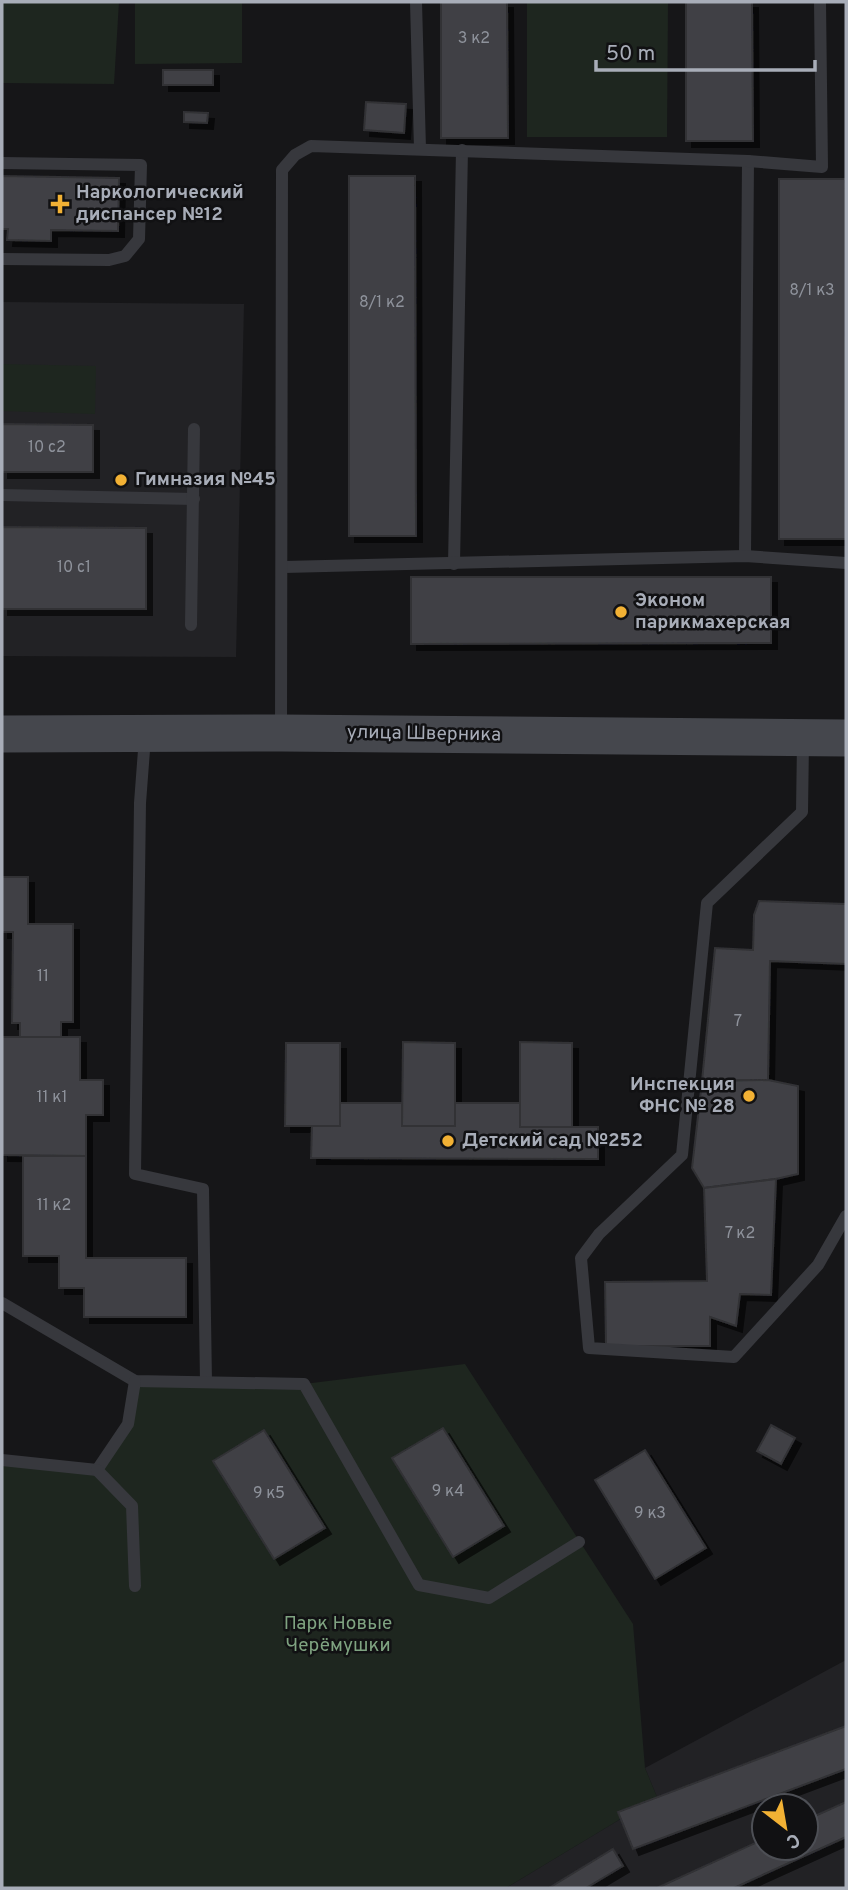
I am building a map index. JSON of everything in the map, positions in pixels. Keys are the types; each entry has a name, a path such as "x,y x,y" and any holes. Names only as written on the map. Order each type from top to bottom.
{"street":[{"name":"улица Шверника","path":"2,734 281,733 846,738"}],"lane":[{"path":"416,2 420,149"},
{"path":"281,733 284,566 282,170 295,155 312,146 748,161 822,167 820,2"},
{"path":"454,564 462,150"},
{"path":"745,556 748,161"},
{"path":"2,163 141,165 139,239 125,256 109,260 2,259"},
{"path":"191,625 194,429"},
{"path":"2,495 194,499"},
{"path":"284,566 745,556 846,563"},
{"path":"145,733 141,803 135,1174 202,1189 206,1382"},
{"path":"803,738 802,812 707,903 682,1155 600,1234 581,1258 589,1348 734,1357 818,1265 846,1216"},
{"path":"2,1303 135,1381 304,1384 419,1585 489,1598 579,1542"},
{"path":"97,1470 128,1424 135,1381"},
{"path":"2,1460 97,1470 132,1506 135,1586"}],"shaded area":[{"name":"Гимназия №45","path":"2,302 244,304 236,657 2,656"},
{"path":"846,1660 846,1888 506,1888 657,1797 645,1768"}],"green space":[{"path":"2,2 119,2 114,84 2,83"},
{"path":"135,2 242,2 242,63 135,64"},
{"path":"527,2 668,2 667,137 527,137"},
{"path":"2,364 96,366 95,414 2,411"},
{"name":"Парк Новые Черёмушки","path":"465,1364 633,1624 645,1768 657,1797 506,1888 2,1888 2,1460 97,1470 128,1424 135,1381 304,1384"}],"building":[{"path":"441,2 507,2 508,138 441,138"},
{"path":"686,2 752,2 753,141 686,141"},
{"path":"163,70 213,70 213,85 163,85"},
{"path":"366,102 406,104 404,133 364,130"},
{"path":"184,112 208,113 207,123 184,122"},
{"name":"Наркологический диспансер №12","path":"2,176 119,178 118,231 51,230 51,241 7,240 8,229 2,229"},
{"path":"349,176 415,176 416,536 349,536"},
{"path":"779,179 845,179 846,539 779,539"},
{"path":"2,424 93,425 93,472 2,472"},
{"path":"2,527 146,528 146,609 2,609"},
{"path":"411,577 771,577 771,643 411,644"},
{"path":"2,877 28,877 28,924 73,924 73,1022 61,1022 61,1037 20,1037 20,1023 12,1023 13,932 2,932"},
{"path":"759,901 846,904 846,964 770,961 768,1080 702,1081 715,948 753,950 754,915"},
{"path":"2,1037 80,1037 80,1080 103,1080 103,1115 86,1115 86,1156 2,1155"},
{"path":"403,1042 455,1043 455,1126 402,1126"},
{"path":"520,1042 572,1043 572,1127 520,1127"},
{"path":"286,1043 340,1043 340,1126 285,1126"},
{"path":"768,1080 798,1086 798,1174 704,1188 692,1168 702,1081"},
{"path":"340,1103 402,1103 402,1126 455,1126 455,1103 520,1103 520,1127 598,1127 598,1159 311,1158 312,1126 340,1126"},
{"path":"23,1156 86,1156 86,1258 186,1258 186,1317 84,1317 84,1288 59,1288 59,1256 23,1256"},
{"path":"776,1179 771,1295 740,1294 736,1326 710,1317 710,1346 606,1346 605,1282 707,1281 704,1188"},
{"path":"771,1425 795,1438 781,1464 757,1451"},
{"path":"443,1428 504,1526 453,1557 392,1458"},
{"path":"264,1430 325,1528 274,1559 213,1461"},
{"path":"645,1450 706,1548 655,1579 595,1480"},
{"path":"846,1726 846,1769 785,1792 750,1792 750,1805 633,1849 618,1812"},
{"path":"846,1802 846,1837 820,1849 820,1814"},
{"path":"750,1845 750,1862 791,1862 734,1888 657,1888"},
{"path":"613,1849 623,1866 586,1888 549,1888"}],"place":[{"name":"Наркологический диспансер №12","path":"60,204"},
{"name":"Гимназия №45","path":"121,480"},
{"name":"Эконом парикмахерская","path":"621,612"},
{"name":"Инспекция ФНС № 28","path":"749,1096"},
{"name":"Детский сад №252","path":"448,1141"}]}
